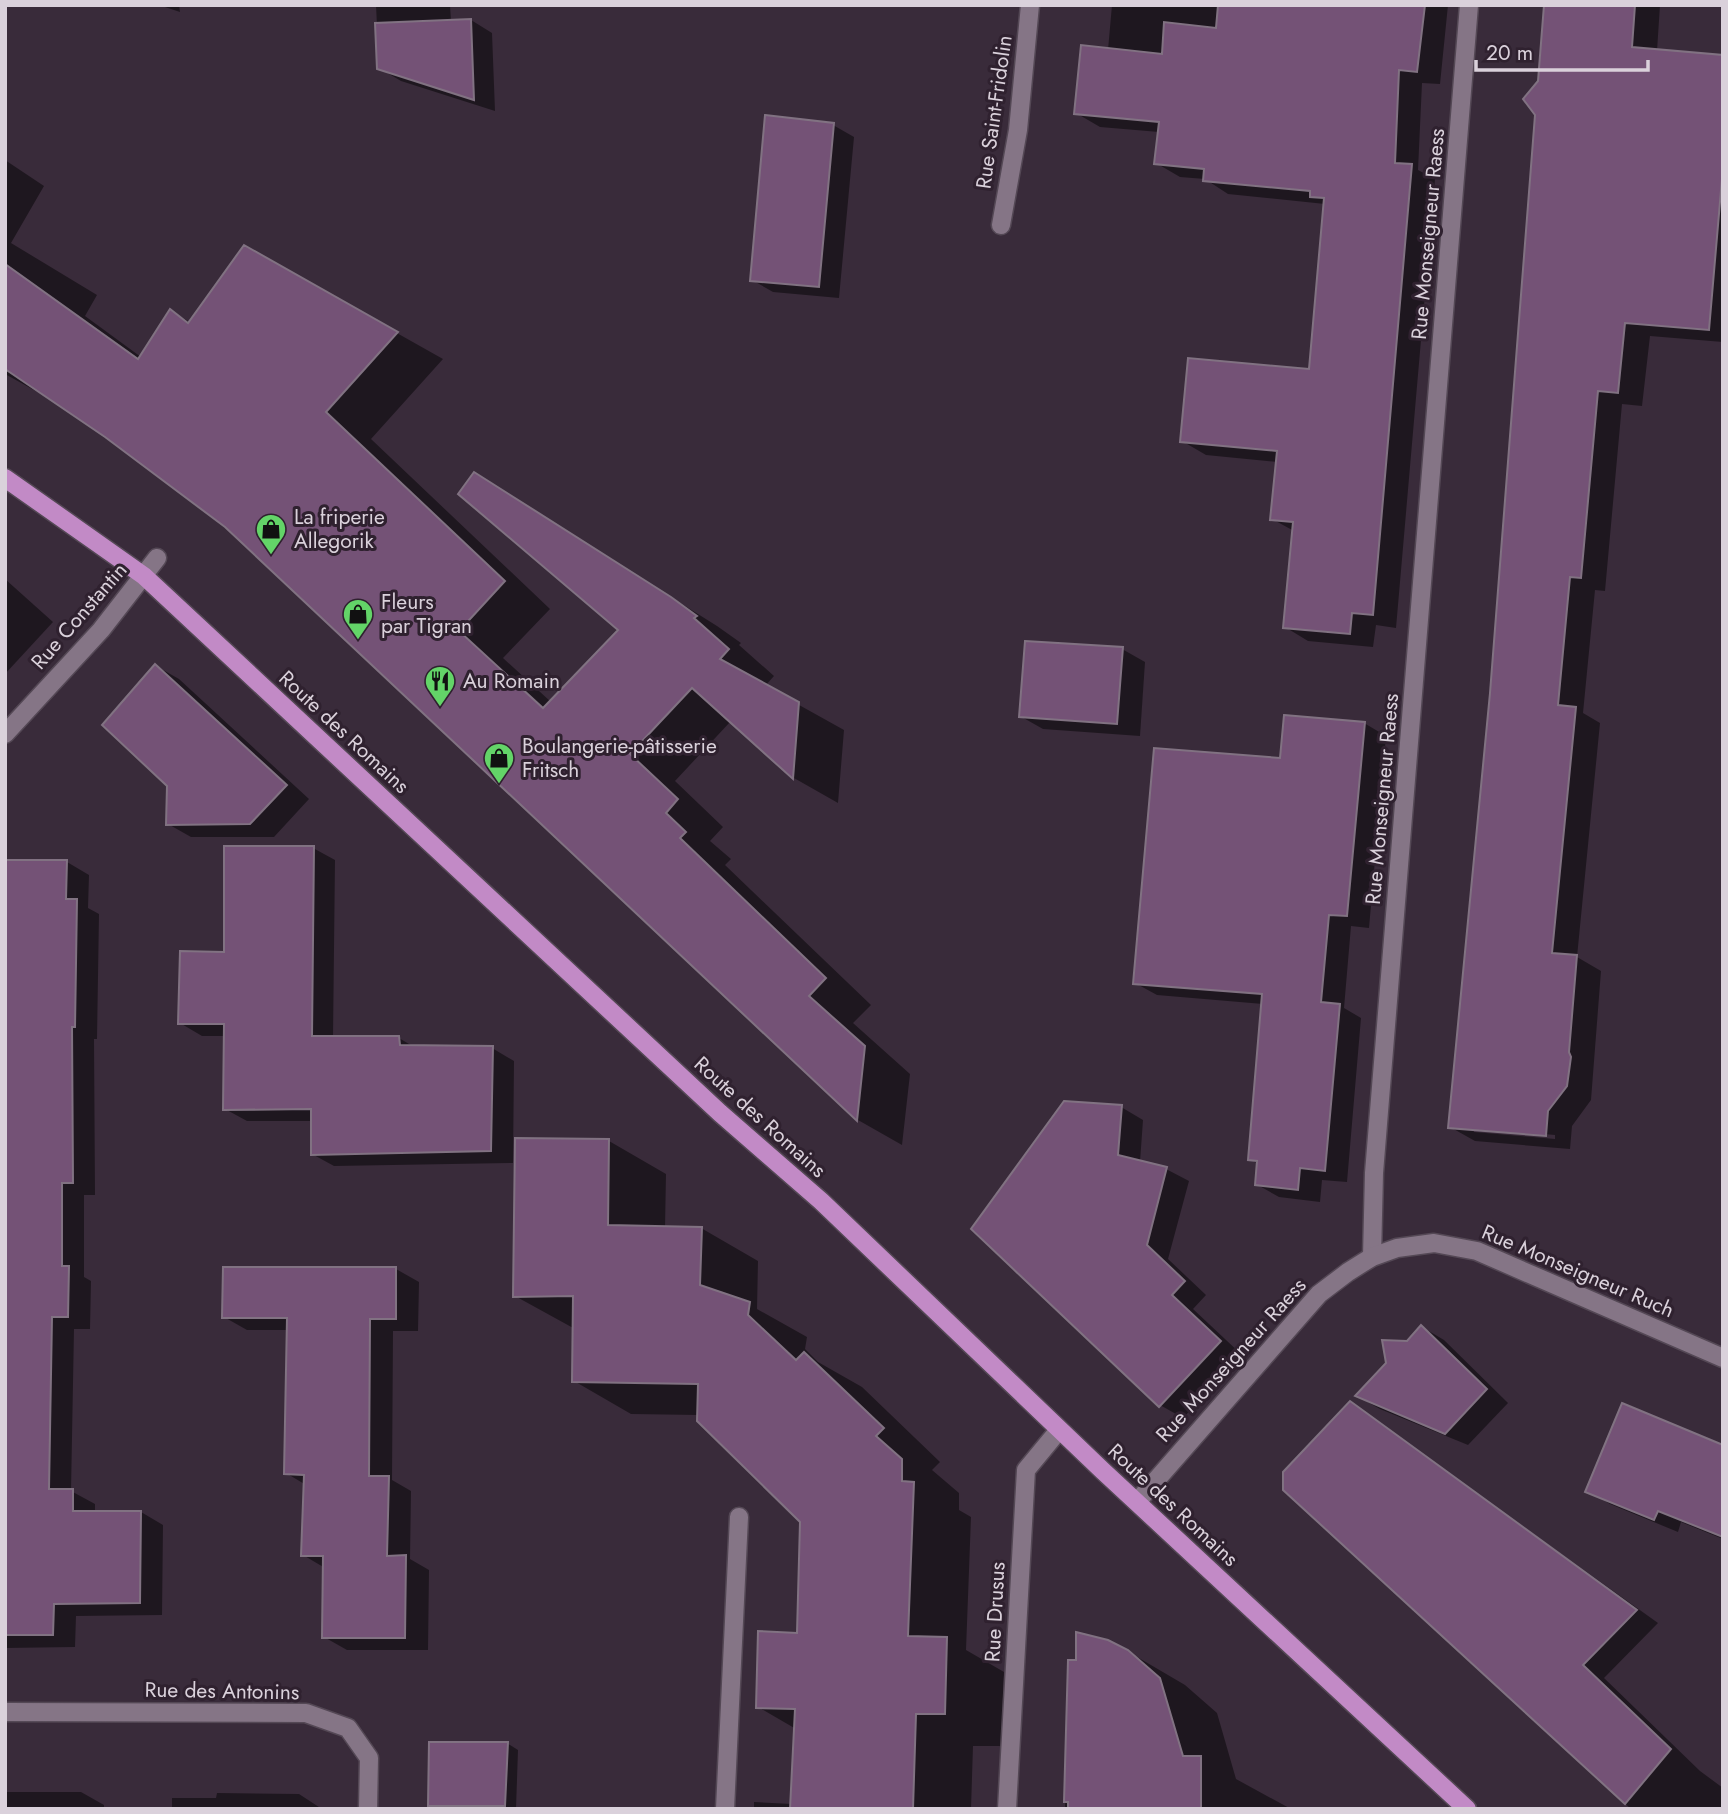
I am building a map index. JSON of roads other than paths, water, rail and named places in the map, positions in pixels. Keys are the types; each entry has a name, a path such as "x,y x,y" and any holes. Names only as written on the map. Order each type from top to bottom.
{"main road":[{"name":"Route des Romains","path":"5,478 144,576 720,1113 821,1201 1059,1430 1467,1809"}],"street":[{"name":"Rue Saint-Fridolin","path":"1000,225 1018,130 1030,5"},
{"name":"Rue Monseigneur Raess","path":"1137,1502 1319,1294 1373,1257 1375,1159 1469,5"},
{"name":"Rue Constantin","path":"5,734 101,630 157,558"},
{"name":"Rue Monseigneur Ruch","path":"1373,1257 1397,1248 1434,1243 1477,1251 1723,1358"},
{"name":"Rue Drusus","path":"1007,1809 1026,1470 1059,1430"},
{"path":"725,1809 739,1517"},
{"name":"Rue des Antonins","path":"5,1712 306,1713 348,1728 369,1758 368,1809"}],"place":[{"name":"La friperie Allegorik","path":"271,556"},
{"name":"Fleurs par Tigran","path":"358,641"},
{"name":"Au Romain","path":"440,708"},
{"name":"Boulangerie-pâtisserie Fritsch","path":"499,785"}]}
